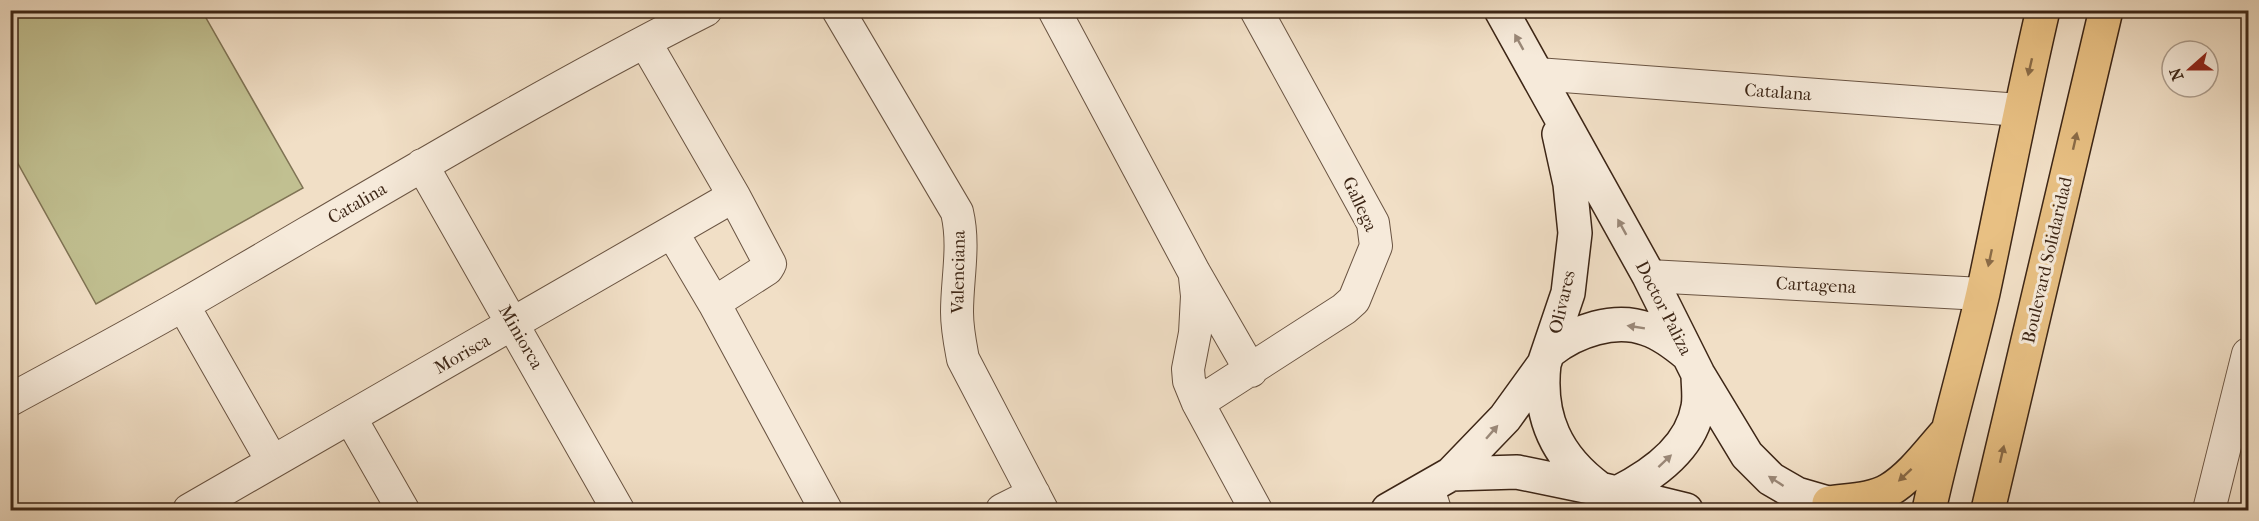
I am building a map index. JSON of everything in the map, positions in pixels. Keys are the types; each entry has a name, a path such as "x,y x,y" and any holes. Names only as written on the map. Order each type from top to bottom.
{"main road":[{"name":"Doctor Paliza","path":"1501,10 1649,276 1693,364 1739,443 1756,466 1772,479 1797,494 1841,507"},
{"path":"1929,510 1946,433 1982,294 2043,10"},
{"name":"Boulevard Solidaridad","path":"1988,510 2106,10"},
{"name":"Olivares","path":"1438,491 1505,418 1547,358 1568,293 1575,233 1570,184 1544,86"},
{"path":"1622,325 1647,329 1671,342 1693,364 1698,406 1694,423 1684,440 1653,472 1608,491 1573,466 1549,427 1542,384 1547,358 1564,340 1581,333 1622,325"},
{"path":"1841,507 1889,490 1905,477 1946,433"},
{"name":"Olivares","path":"1388,510 1438,491 1517,472 1686,510"}],"street":[{"name":"Catalina","path":"10,400 183,305 422,165 706,10"},
{"name":"Valenciana","path":"838,10 957,212 962,240 957,333 963,359 1038,502"},
{"path":"1054,10 1194,272 1251,371"},
{"name":"Gallega","path":"1198,404 1333,317 1354,300 1376,246 1373,223 1256,10"},
{"path":"645,42 734,196 770,264 767,269 714,303"},
{"name":"Catalana","path":"1544,86 2020,110"},
{"name":"Miniorca","path":"422,165 618,510"},
{"name":"Morisca","path":"196,509 272,461 351,419 734,196"},
{"path":"672,232 714,303 826,510"},
{"path":"1194,272 1197,296 1195,333 1188,369 1189,381 1198,404 1256,510"},
{"name":"Cartagena","path":"1649,276 1982,294"},
{"path":"183,305 272,461"},
{"path":"2209,510 2239,430 2248,354"},
{"path":"351,419 404,510"},
{"path":"1002,510 1038,502"}],"shaded area":[{"path":"10,11 202,11 303,188 96,304 11,151"}]}
